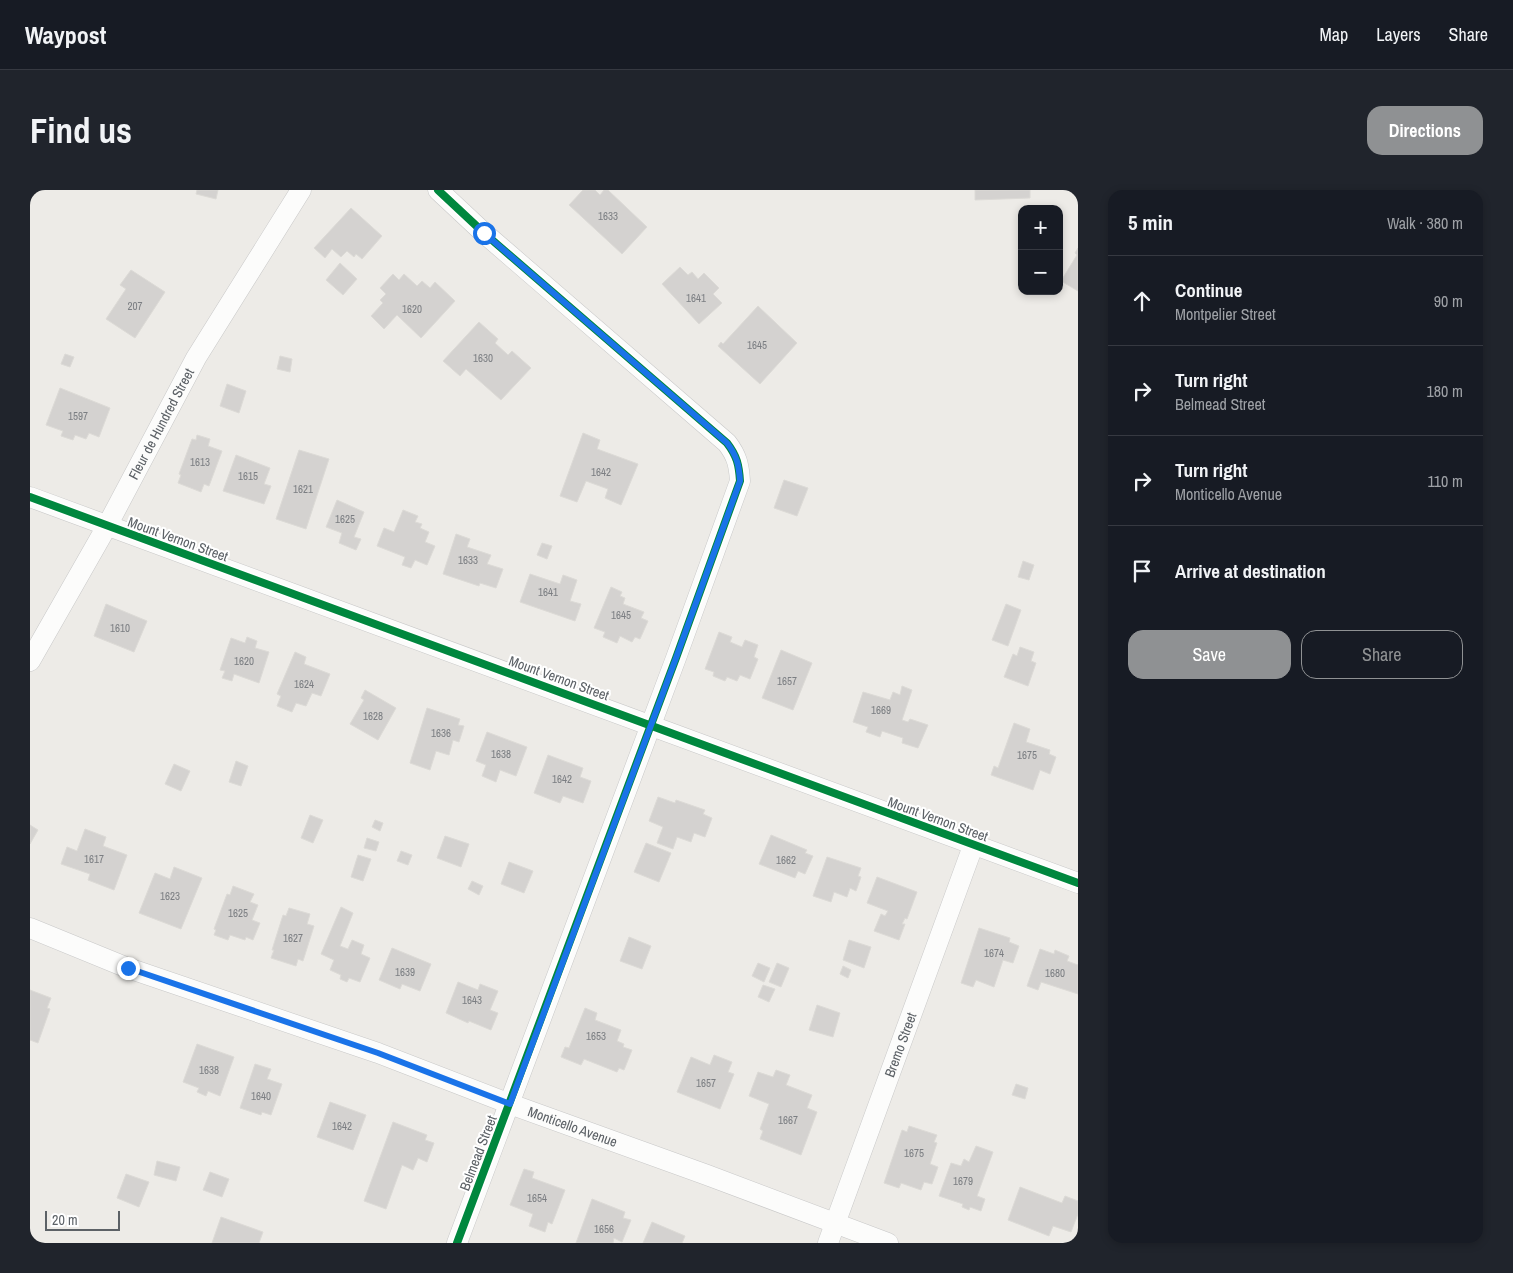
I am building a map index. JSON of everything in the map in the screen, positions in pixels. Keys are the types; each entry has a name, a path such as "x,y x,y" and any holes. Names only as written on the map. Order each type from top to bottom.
{"street":[{"name":"Fleur de Hundred Street","path":"30,661 107,526 196,358 301,190"},
{"name":"Belmead Street","path":"438,190 727,443 733,451 739,466 740,481 676,658 457,1243"},
{"name":"Mount Vernon Street","path":"30,497 1078,884"},
{"name":"Bremo Street","path":"828,1243 974,846"},
{"name":"Monticello Avenue","path":"30,928 128,968 378,1053 510,1104 888,1243"}],"building":[{"path":"197,190 218,190 216,199 196,194"},
{"path":"583,190 595,190 600,195 604,190 608,190 647,227 622,254 569,205"},
{"path":"975,190 1030,190 1030,198 975,200"},
{"path":"351,208 382,236 362,259 356,254 354,257 347,251 341,257 332,249 325,258 314,248"},
{"path":"1078,248 1078,291 1063,282 1063,278 1077,255 1075,253"},
{"path":"340,263 357,279 343,295 326,280"},
{"path":"680,267 688,275 692,272 698,279 704,273 719,288 713,294 722,303 699,324 662,284"},
{"path":"131,270 165,292 135,338 106,319 126,289 120,285"},
{"path":"393,274 399,280 404,274 417,286 422,281 430,288 435,282 455,301 421,338 397,315 384,329 371,316 383,303 380,300 386,294 380,288"},
{"path":"758,306 797,343 760,384 718,346 721,342 723,344"},
{"path":"479,322 498,339 495,343 508,355 512,351 531,368 501,400 466,369 460,376 443,361"},
{"path":"65,354 74,357 70,367 61,364"},
{"path":"280,356 292,359 290,372 277,369"},
{"path":"227,384 246,391 239,413 220,406"},
{"path":"60,388 110,408 99,437 89,433 86,439 75,435 73,440 61,436 63,431 46,425"},
{"path":"583,433 600,440 597,449 638,464 621,505 605,498 608,489 586,481 577,502 560,496"},
{"path":"197,435 210,439 208,446 222,451 209,486 204,484 201,492 178,483 181,475 179,474 192,439 196,440"},
{"path":"299,450 329,459 306,529 276,519"},
{"path":"236,455 270,468 264,484 271,486 264,504 223,491"},
{"path":"784,480 808,488 797,516 774,508"},
{"path":"337,500 364,512 354,537 361,539 356,550 339,543 342,533 326,527"},
{"path":"403,510 418,516 415,522 422,524 420,528 429,532 425,542 435,546 427,565 415,560 411,568 402,565 405,557 377,546 384,528 394,532"},
{"path":"456,534 470,539 467,547 491,555 487,564 503,569 496,588 480,583 479,586 443,574"},
{"path":"542,543 552,546 547,559 537,555"},
{"path":"1023,561 1034,565 1029,580 1018,577"},
{"path":"530,574 560,584 563,575 577,580 570,601 581,604 575,621 520,602"},
{"path":"611,587 622,592 620,596 625,598 623,604 644,612 641,618 648,621 640,639 635,637 632,642 620,636 617,643 603,637 605,632 594,628"},
{"path":"106,604 147,621 134,652 94,636"},
{"path":"1006,604 1021,610 1008,646 992,640"},
{"path":"719,632 732,637 730,642 742,647 745,640 758,645 754,657 758,659 750,679 740,675 737,681 727,677 725,681 713,676 714,672 705,669"},
{"path":"247,637 257,641 255,648 269,652 259,683 234,674 232,681 222,678 225,671 220,670 231,638 245,643"},
{"path":"1020,647 1034,652 1031,661 1036,663 1028,686 1004,677 1013,654 1017,656"},
{"path":"781,650 812,663 793,710 762,698"},
{"path":"295,652 306,657 304,664 330,674 321,696 312,693 306,706 296,703 292,712 277,706 281,696 277,694"},
{"path":"902,686 912,690 902,720 908,722 910,719 928,725 918,748 902,743 903,738 882,731 880,737 866,732 868,727 853,722 863,692 890,700 893,692 900,695"},
{"path":"365,690 396,708 378,740 350,724 364,700 361,698"},
{"path":"427,708 460,719 458,725 464,726 459,742 453,740 449,755 436,751 430,770 410,763"},
{"path":"1014,723 1030,729 1026,742 1050,750 1049,754 1056,757 1050,774 1040,770 1033,790 991,775 994,766 998,768"},
{"path":"487,732 527,747 516,776 500,770 496,782 482,776 486,765 476,761"},
{"path":"548,755 583,768 580,777 591,781 583,803 563,796 560,803 534,793"},
{"path":"236,761 248,766 241,786 229,782"},
{"path":"174,764 190,771 181,791 165,784"},
{"path":"658,797 675,803 676,800 705,810 703,814 712,818 705,837 694,833 691,842 677,837 673,849 657,843 663,827 649,821"},
{"path":"310,815 323,820 313,843 301,838"},
{"path":"375,820 383,823 380,831 372,827"},
{"path":"30,825 38,830 30,844"},
{"path":"85,829 106,837 103,846 127,855 114,890 88,880 90,874 61,864 67,847 77,851"},
{"path":"771,835 807,850 805,853 813,856 805,874 798,871 795,878 759,864"},
{"path":"445,836 469,844 461,867 437,858"},
{"path":"367,838 379,842 376,851 364,848"},
{"path":"646,843 671,853 659,882 634,872"},
{"path":"401,851 412,855 408,865 397,861"},
{"path":"358,855 371,859 363,881 351,877"},
{"path":"827,857 861,868 858,876 861,877 856,891 850,888 847,897 834,892 831,902 813,896"},
{"path":"509,862 533,871 524,893 501,884"},
{"path":"174,867 202,878 181,929 139,913 155,873 170,879"},
{"path":"877,877 917,892 907,919 905,918 902,924 905,924 899,940 874,931 881,914 885,916 888,911 867,903"},
{"path":"472,881 483,886 479,895 468,889"},
{"path":"233,886 254,894 250,902 258,905 252,920 260,923 253,940 246,937 245,940 230,935 228,940 214,935 216,930 214,929 227,894 230,895"},
{"path":"341,907 353,913 340,946 348,949 352,940 364,945 361,954 370,958 360,982 349,978 347,982 340,979 341,975 330,970 334,960 321,954"},
{"path":"289,908 310,914 307,924 314,926 303,961 298,959 296,966 271,958 283,915 286,916"},
{"path":"979,928 1010,938 1009,942 1019,946 1013,963 1003,960 994,987 976,980 973,987 961,983"},
{"path":"629,937 651,946 642,969 620,961"},
{"path":"849,940 871,947 864,968 843,960"},
{"path":"392,948 431,964 420,991 402,984 400,989 379,980"},
{"path":"1040,949 1054,954 1055,950 1069,956 1067,961 1078,965 1078,994 1041,982 1038,990 1027,986"},
{"path":"758,963 770,968 764,982 752,976"},
{"path":"777,963 789,968 781,987 769,982"},
{"path":"843,966 851,970 848,978 840,974"},
{"path":"458,982 478,990 480,984 498,991 490,1010 498,1013 491,1030 469,1021 468,1023 446,1013"},
{"path":"763,985 775,989 769,1002 758,997"},
{"path":"30,990 51,998 47,1008 50,1009 38,1043 30,1040"},
{"path":"817,1005 840,1013 833,1037 809,1030"},
{"path":"585,1008 597,1013 595,1020 621,1030 617,1041 624,1044 623,1047 632,1050 624,1070 619,1068 617,1072 584,1059 581,1065 561,1057 565,1047 569,1048"},
{"path":"197,1044 234,1057 220,1096 208,1091 206,1096 197,1092 199,1088 183,1082"},
{"path":"714,1055 732,1062 728,1072 734,1074 720,1109 677,1092 691,1057 710,1065"},
{"path":"255,1064 271,1069 267,1079 282,1084 271,1115 262,1112 261,1115 240,1108"},
{"path":"776,1070 790,1075 786,1085 812,1095 807,1108 817,1112 801,1155 760,1139 763,1131 760,1129 769,1104 749,1096 758,1072 773,1077"},
{"path":"1016,1084 1028,1088 1025,1099 1012,1095"},
{"path":"330,1102 366,1115 353,1150 317,1137"},
{"path":"393,1122 427,1135 425,1140 434,1143 427,1162 418,1158 413,1170 402,1165 386,1209 364,1201"},
{"path":"909,1126 937,1135 934,1142 937,1143 930,1164 938,1167 932,1184 924,1182 921,1190 901,1183 899,1188 884,1183 902,1130 907,1132"},
{"path":"976,1146 993,1152 977,1196 985,1199 981,1211 970,1207 969,1210 962,1207 963,1204 939,1196 951,1163 961,1166 964,1159 969,1162"},
{"path":"157,1161 180,1167 176,1181 154,1175"},
{"path":"524,1169 534,1172 532,1178 565,1190 552,1224 548,1222 545,1232 529,1226 533,1214 510,1205"},
{"path":"210,1172 229,1179 222,1197 203,1190"},
{"path":"126,1174 149,1182 139,1207 117,1198"},
{"path":"1020,1187 1062,1203 1065,1196 1078,1201 1078,1214 1071,1232 1053,1226 1049,1236 1008,1220"},
{"path":"592,1199 625,1212 623,1218 631,1220 622,1242 614,1238 613,1243 576,1243"},
{"path":"221,1217 263,1232 259,1243 212,1243"},
{"path":"652,1222 685,1236 682,1243 643,1243"}],"cycle path":[{"path":"438,190 484,233 727,443 737,461 740,481 676,658 457,1243"},
{"path":"30,497 1078,883"}],"route":[{"path":"128,968 378,1053 510,1104 740,481 739,466 733,451 727,443 484,233"}]}
